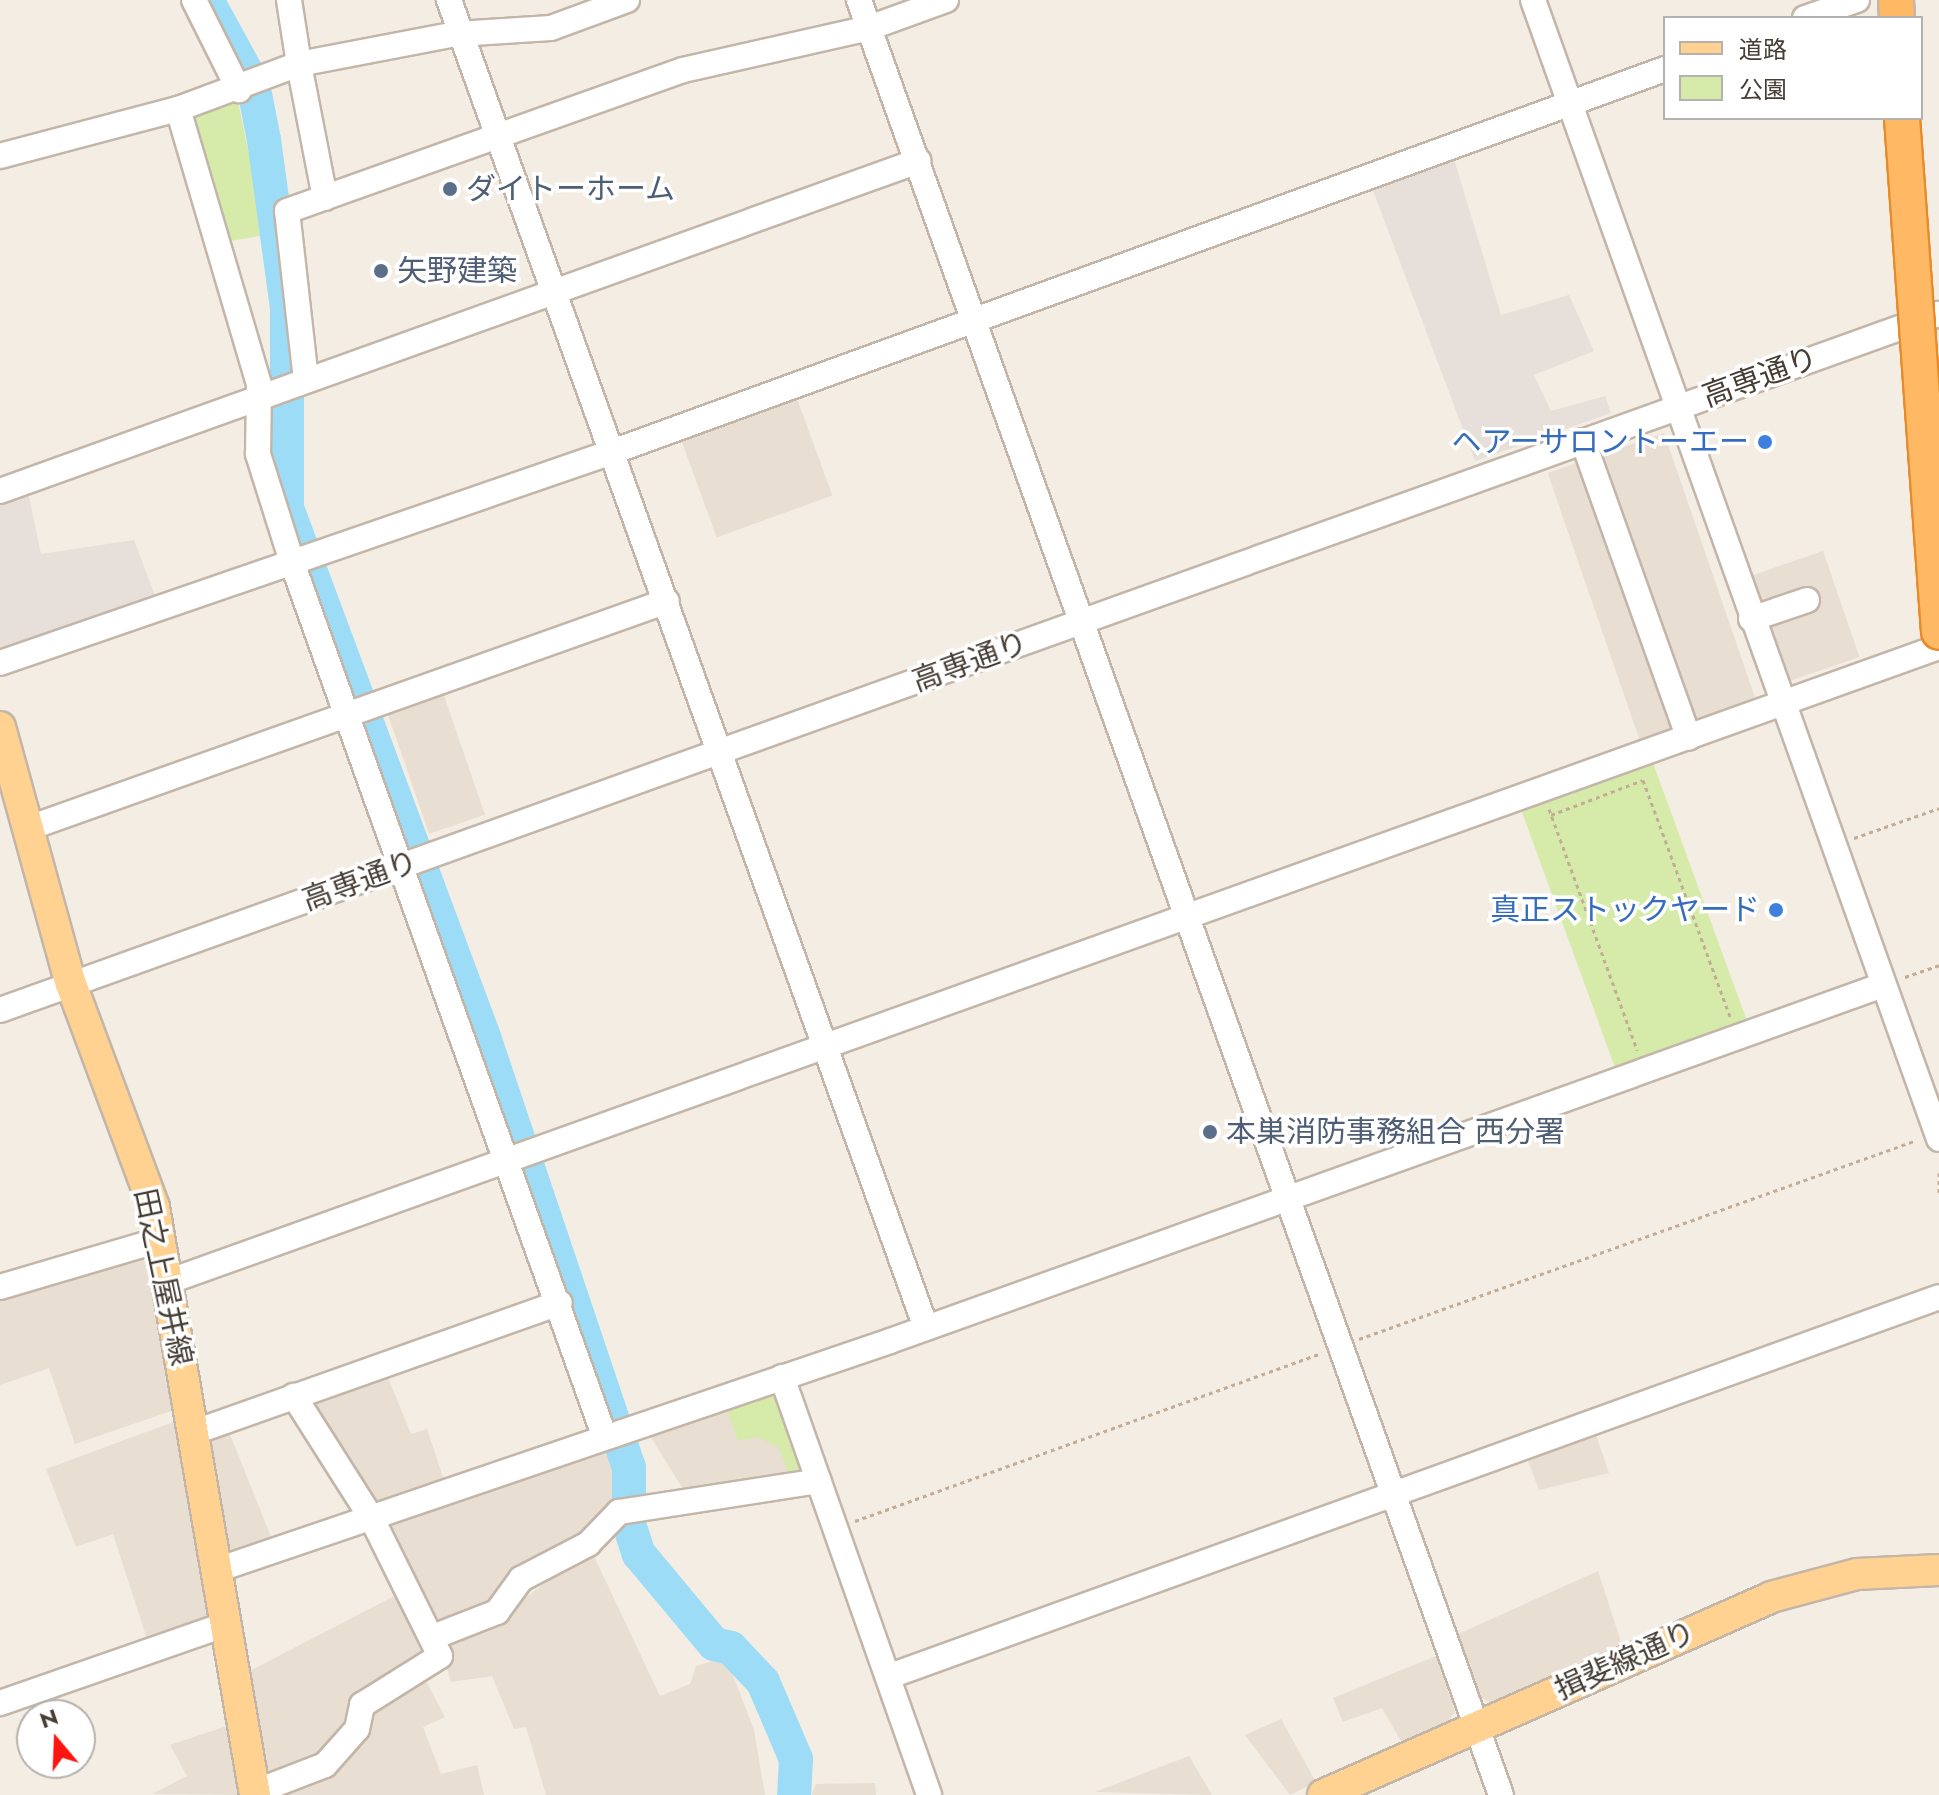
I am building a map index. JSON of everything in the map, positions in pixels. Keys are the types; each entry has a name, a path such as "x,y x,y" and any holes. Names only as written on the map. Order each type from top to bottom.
{"highway":[{"path":"1902,120 1939,632"}],"main road":[{"name":"田之上屋井線","path":"0,727 4,766 26,829 71,984 160,1240 170,1281 221,1626 255,1794"},
{"name":"揖斐線通り","path":"1323,1795 1771,1597 1857,1574 1939,1570"}],"street":[{"path":"194,0 248,85"},
{"path":"289,0 325,198"},
{"path":"449,0 926,1328"},
{"path":"0,156 178,109 299,64 461,34 551,28 627,0"},
{"path":"859,0 1501,1795"},
{"path":"306,380 287,211 683,70 869,28 946,0"},
{"path":"1533,0 1937,1136"},
{"path":"1811,16 1857,0"},
{"path":"0,663 293,565 612,452 1663,70"},
{"path":"178,109 259,385 258,454 293,565 346,716 410,863 508,1158 560,1303 612,1432"},
{"path":"0,491 258,402 306,380 918,161"},
{"name":"高専通り","path":"0,1010 1939,314"},
{"path":"1583,441 1689,738"},
{"path":"1751,619 1807,600"},
{"path":"26,829 667,601"},
{"path":"170,1281 508,1158 1189,919 1939,647"},
{"path":"214,1571 372,1519 612,1432 926,1328 1883,985"},
{"path":"0,1287 160,1240"},
{"path":"890,1676 1939,1297"},
{"path":"192,1433 560,1303"},
{"path":"782,1377 890,1676 929,1795"},
{"path":"255,1794 325,1765 357,1729 362,1705 436,1662 433,1637 372,1519 294,1396"},
{"path":"433,1637 497,1612 521,1579 588,1544 619,1512 819,1481"},
{"path":"0,1703 221,1626"}],"path":[{"path":"1551,815 1643,780 1731,1020 1717,1024"},
{"path":"1544,790 1637,1052 1651,1047"},
{"path":"1832,846 1939,808"},
{"path":"1883,985 1939,965"},
{"path":"836,1527 1937,1136"},
{"path":"1939,1173 1939,1193"}],"shaded area":[{"path":"1454,159 1501,315 1569,295 1594,351 1534,375 1551,411 1605,396 1611,413 1475,461 1371,185"},
{"path":"795,393 832,495 717,537 679,435"},
{"path":"1664,433 1756,700 1640,740 1548,473"},
{"path":"28,492 41,554 134,540 156,598 0,652 0,503"},
{"path":"1823,551 1859,657 1786,682 1749,576"},
{"path":"441,687 485,815 429,834 385,706"},
{"path":"147,1250 180,1408 75,1444 49,1368 0,1385 0,1297"},
{"path":"385,1370 411,1434 427,1429 444,1480 370,1504 307,1397"},
{"path":"725,1404 780,1448 791,1481 686,1494 649,1434"},
{"path":"176,1421 213,1622 149,1645 113,1534 76,1547 46,1469"},
{"path":"227,1427 273,1542 226,1557 205,1437"},
{"path":"1595,1432 1609,1473 1539,1490 1527,1458"},
{"path":"609,1445 617,1464 613,1508 585,1540 491,1609 434,1629 380,1523"},
{"path":"591,1550 660,1696 690,1684 696,1666 726,1657 754,1730 765,1795 546,1795 526,1727 514,1729 492,1676 451,1682 441,1647 492,1622"},
{"path":"1598,1571 1622,1645 1495,1704 1479,1697 1456,1635"},
{"path":"402,1592 434,1651 328,1754 264,1786 240,1676"},
{"path":"1436,1656 1455,1712 1444,1726 1402,1743 1382,1708 1343,1722 1333,1698"},
{"path":"424,1677 445,1717 423,1727 441,1774 477,1765 484,1795 264,1795 310,1783 364,1714"},
{"path":"1281,1719 1316,1782 1290,1795 1245,1735"},
{"path":"233,1724 246,1795 152,1794 187,1776 170,1745"},
{"path":"1189,1756 1212,1795 1095,1792"},
{"path":"875,1783 876,1795 812,1795 816,1784"}],"green space":[{"path":"237,97 266,235 224,242 186,112"},
{"path":"1652,760 1749,1028 1618,1076 1520,808"},
{"path":"775,1389 807,1470 791,1481 779,1448 758,1437 738,1441 725,1404"}],"waterway":[{"path":"207,0 253,84 264,140 287,309 287,508 484,1037 629,1468 629,1524 639,1554 714,1644 731,1648 763,1682 796,1759 794,1795"}],"place":[{"name":"ダイトーホーム","path":"450,189"},
{"name":"矢野建築","path":"381,271"},
{"name":"ヘアーサロントーエー","path":"1765,442"},
{"name":"真正ストックヤード","path":"1776,910"},
{"name":"本巣消防事務組合 西分署","path":"1210,1132"}]}
